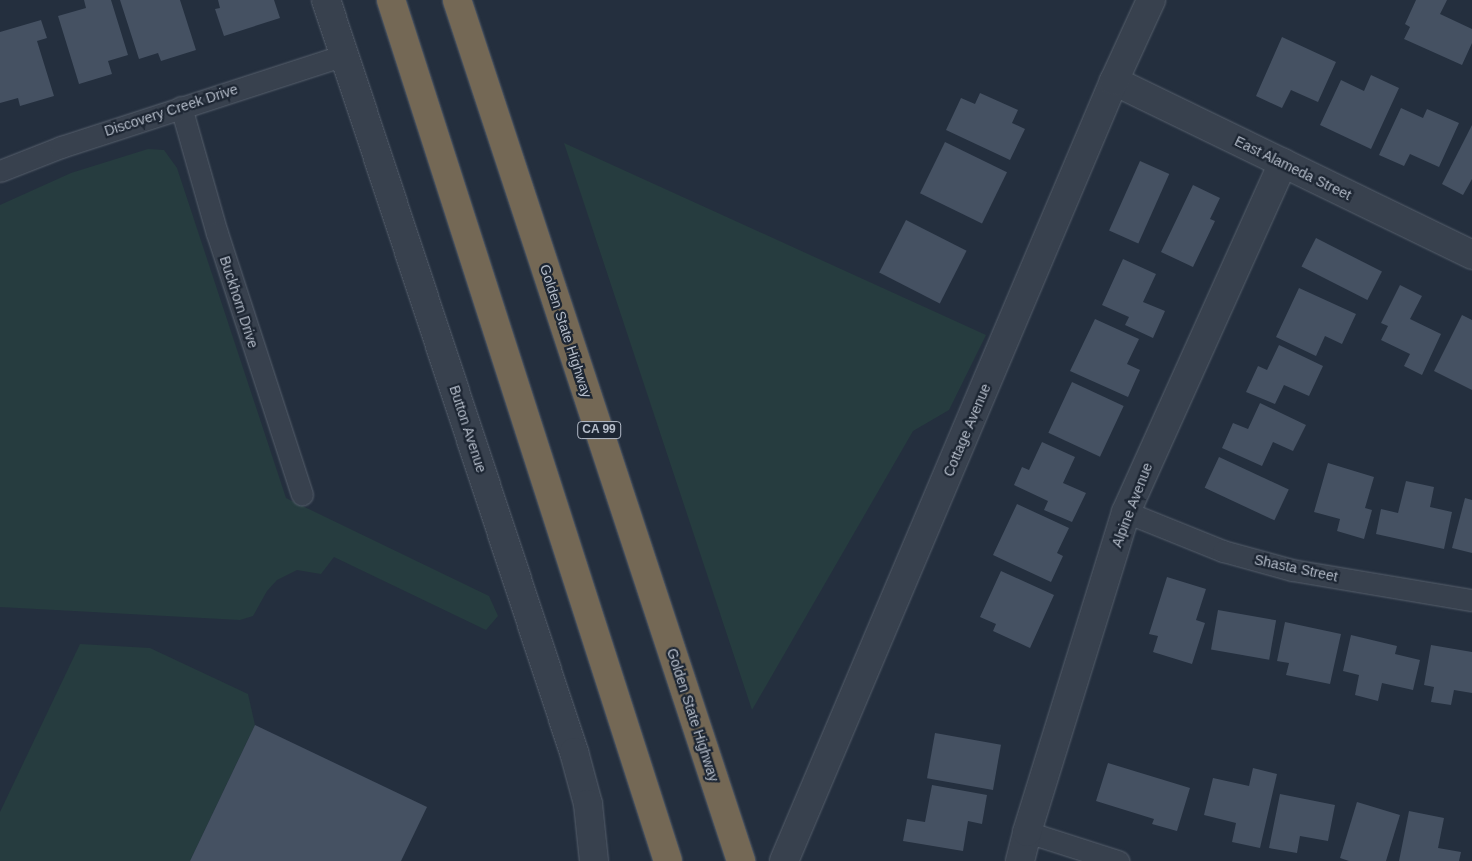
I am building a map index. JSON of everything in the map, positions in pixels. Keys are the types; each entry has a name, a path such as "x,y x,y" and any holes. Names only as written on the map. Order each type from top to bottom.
{"highway":[{"path":"391,0 668,861"},
{"name":"Golden State Highway","path":"456,0 741,861"}],"street":[{"name":"Button Avenue","path":"326,0 574,752 588,804 594,861"},
{"name":"Cottage Avenue","path":"786,858 1114,81 1151,0"},
{"name":"Discovery Creek Drive","path":"0,170 61,147 344,55"},
{"name":"East Alameda Street","path":"1114,81 1472,255"},
{"name":"Buckhorn Drive","path":"181,107 217,233 302,495"},
{"name":"Alpine Avenue","path":"1020,861 1027,832 1126,512 1283,163"},
{"name":"Shasta Street","path":"1126,512 1223,551 1292,570 1472,600"},
{"path":"1027,832 1118,861"}],"green space":[{"path":"564,143 986,335 949,410 913,431 752,710"},
{"path":"148,149 164,150 177,168 286,498 489,596 498,616 486,630 334,557 321,574 297,570 277,580 267,591 253,616 240,620 0,607 0,205 71,173"},
{"path":"80,644 150,648 248,694 255,725 190,861 0,861 0,812"}],"building":[{"path":"84,0 111,0 128,55 108,61 112,74 79,84 58,16 86,8"},
{"path":"120,0 180,0 196,50 161,61 158,53 139,59"},
{"path":"218,0 274,0 280,18 224,36 215,9 220,8"},
{"path":"1416,0 1447,0 1440,14 1472,29 1472,43 1462,65 1404,39 1410,27 1405,24"},
{"path":"41,20 47,38 37,41 54,96 20,106 18,98 0,103 0,32"},
{"path":"1282,37 1336,62 1318,102 1291,90 1282,108 1256,96"},
{"path":"1371,75 1399,88 1371,149 1320,125 1341,80 1364,91"},
{"path":"980,93 1018,110 1012,123 1025,129 1010,160 946,130 961,98 975,104"},
{"path":"1401,108 1423,118 1427,109 1459,123 1439,167 1410,154 1404,166 1379,155"},
{"path":"1472,125 1472,179 1463,195 1442,184"},
{"path":"945,142 1007,172 982,223 920,193"},
{"path":"1140,161 1169,174 1138,243 1109,230"},
{"path":"1193,185 1220,198 1210,219 1215,221 1193,267 1161,252"},
{"path":"906,220 967,251 940,303 879,273"},
{"path":"1316,238 1382,272 1367,300 1301,267"},
{"path":"1123,259 1156,274 1143,302 1165,311 1153,338 1125,325 1129,317 1102,305"},
{"path":"1400,285 1422,296 1410,319 1441,334 1422,375 1404,366 1410,354 1381,340 1388,326 1381,323"},
{"path":"1299,288 1356,314 1342,344 1325,336 1316,356 1276,337"},
{"path":"1462,315 1472,320 1472,390 1434,371"},
{"path":"1095,319 1139,339 1127,364 1140,370 1128,397 1070,371"},
{"path":"1279,345 1323,366 1309,396 1284,385 1275,404 1246,392 1258,366 1267,370"},
{"path":"1072,382 1124,406 1100,457 1048,433"},
{"path":"1260,403 1306,425 1293,451 1273,442 1262,466 1222,448 1233,423 1248,429"},
{"path":"1042,442 1075,457 1063,483 1086,493 1072,522 1044,510 1048,501 1014,485 1022,467 1029,470"},
{"path":"1219,457 1289,490 1274,520 1205,488"},
{"path":"1328,463 1374,477 1365,508 1372,510 1364,539 1337,531 1340,519 1314,512"},
{"path":"1406,481 1434,487 1430,507 1452,512 1444,549 1376,534 1381,509 1398,513"},
{"path":"1465,498 1472,500 1472,553 1452,548"},
{"path":"1017,504 1069,528 1057,553 1063,556 1051,582 993,555"},
{"path":"1001,571 1054,595 1030,648 993,631 996,624 980,617"},
{"path":"1167,577 1206,589 1196,620 1205,623 1192,664 1153,652 1158,636 1149,634"},
{"path":"1218,610 1276,620 1269,660 1211,649"},
{"path":"1285,622 1341,634 1330,684 1286,675 1289,663 1277,661"},
{"path":"1351,635 1397,646 1395,654 1420,660 1413,690 1382,683 1378,701 1355,695 1359,675 1343,671"},
{"path":"1431,645 1472,652 1472,693 1454,690 1451,705 1431,702 1434,687 1424,685"},
{"path":"255,725 427,807 401,861 190,861"},
{"path":"935,733 1001,745 993,790 927,778"},
{"path":"1108,763 1190,788 1177,831 1152,824 1154,819 1096,801"},
{"path":"1253,768 1277,774 1260,848 1232,842 1236,823 1204,815 1213,778 1249,786"},
{"path":"932,785 987,795 982,824 968,821 963,851 903,841 907,819 925,822"},
{"path":"1280,794 1335,805 1328,841 1300,836 1297,853 1269,848"},
{"path":"1357,802 1400,815 1386,861 1349,861 1340,858"},
{"path":"1409,811 1444,818 1438,848 1461,852 1459,861 1399,861"}]}
